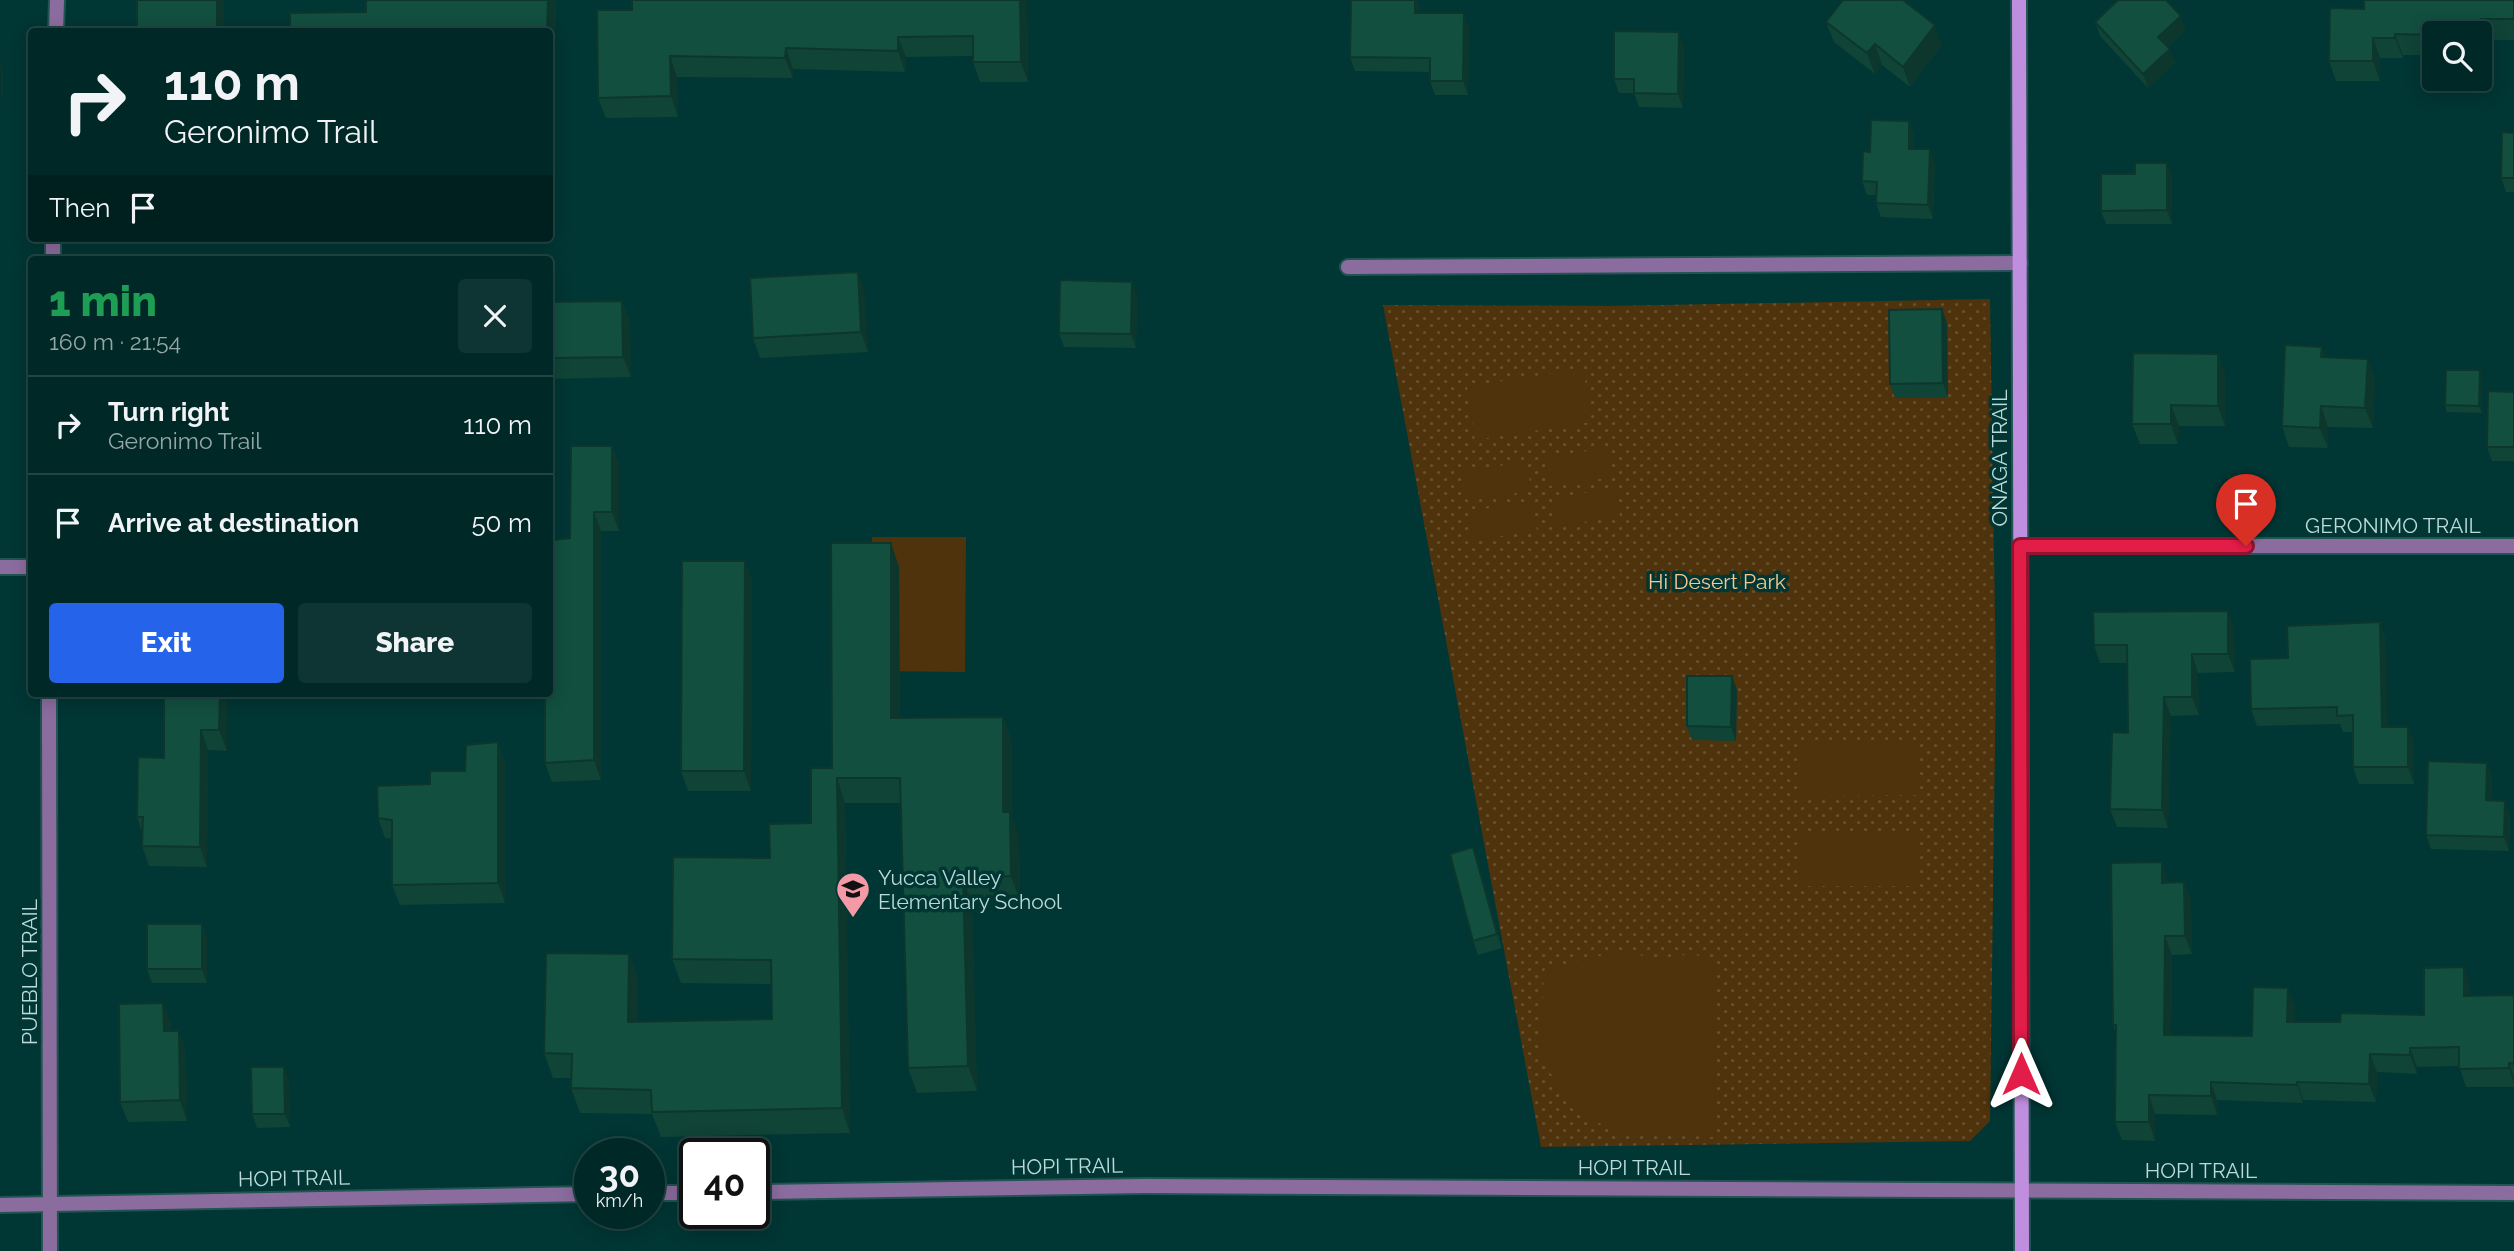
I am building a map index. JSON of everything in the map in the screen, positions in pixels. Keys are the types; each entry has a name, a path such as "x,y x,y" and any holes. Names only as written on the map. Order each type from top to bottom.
{"street":[{"path":"56,28 57,0"},
{"name":"ONAGA TRAIL","path":"2019,0 2022,1251"},
{"path":"1348,267 2020,263"},
{"name":"GERONIMO TRAIL","path":"2020,546 2514,546"},
{"path":"0,567 28,567"},
{"name":"PUEBLO TRAIL","path":"49,697 50,1251"},
{"name":"HOPI TRAIL","path":"770,1192 1145,1186 2514,1192"},
{"name":"HOPI TRAIL","path":"0,1205 574,1194"}],"green space":[{"name":"Hi Desert Park","path":"1990,299 1996,675 1990,1121 1970,1141 1541,1147 1383,305 1610,306"},
{"path":"1583,368 1592,422 1475,440 1467,387"},
{"path":"1609,448 1614,477 1549,486 1545,457"},
{"path":"1527,462 1531,491 1467,500 1463,471"},
{"path":"1616,488 1620,517 1556,526 1552,498"},
{"path":"1533,502 1537,531 1473,540 1468,511"},
{"path":"872,537 966,537 965,672 871,671"},
{"path":"1800,742 1917,742 1917,795 1800,796"},
{"path":"1799,832 1917,832 1917,886 1800,886"},
{"path":"1616,952 1661,958 1694,954 1716,963 1713,1137 1616,1132 1572,1108 1540,1056 1544,970"}],"building":[{"path":"137,0 217,0 217,28 137,28"},
{"path":"366,0 548,0 547,28 290,28 290,13 366,12"},
{"path":"632,0 1020,0 1021,62 973,62 973,36 898,37 898,51 786,48 785,58 670,56 671,96 598,98 597,10 632,10"},
{"path":"1351,0 1415,0 1415,13 1464,13 1463,81 1430,81 1430,58 1350,57"},
{"path":"1843,0 1903,0 1935,25 1903,67 1875,44 1867,53 1826,22"},
{"path":"2118,0 2166,0 2181,16 2158,37 2170,49 2143,74 2095,22"},
{"path":"2364,0 2514,0 2514,19 2422,21 2422,35 2395,34 2395,38 2373,38 2373,61 2329,61 2330,8 2364,9"},
{"path":"1614,31 1679,32 1678,94 1634,93 1634,79 1614,79"},
{"path":"1871,120 1909,121 1909,149 1930,149 1928,205 1876,203 1877,182 1862,181 1863,151 1870,152"},
{"path":"2502,132 2514,133 2514,178 2501,178"},
{"path":"2135,163 2167,163 2167,210 2101,211 2101,174 2135,174"},
{"path":"858,272 861,332 753,338 750,278"},
{"path":"1060,280 1132,282 1131,334 1059,333"},
{"path":"622,301 623,357 553,358 553,302"},
{"path":"1942,309 1943,383 1890,384 1889,310"},
{"path":"2285,345 2322,347 2321,357 2368,359 2365,408 2321,406 2320,428 2282,426"},
{"path":"2133,353 2218,354 2218,406 2171,405 2171,424 2132,424"},
{"path":"2446,370 2480,370 2479,406 2445,405"},
{"path":"2488,391 2514,392 2514,447 2487,447"},
{"path":"571,446 612,446 612,512 594,512 594,760 545,763 545,697 553,697 553,540 570,538"},
{"path":"831,543 891,543 891,718 1003,717 1003,812 1010,812 1011,876 963,878 968,1066 908,1068 900,778 837,778 842,1108 652,1112 651,1090 571,1088 572,1054 544,1053 546,953 629,954 628,1022 772,1019 771,960 672,959 673,857 770,858 769,824 811,823 811,768 832,768"},
{"path":"682,561 745,561 744,771 681,771"},
{"path":"2228,611 2228,654 2192,654 2192,697 2164,697 2162,810 2110,809 2112,732 2128,733 2127,645 2094,645 2093,612"},
{"path":"2380,622 2382,727 2408,727 2408,767 2353,767 2353,715 2337,716 2337,707 2251,709 2250,659 2288,658 2287,626"},
{"path":"1687,676 1732,676 1731,727 1687,726"},
{"path":"164,697 220,697 219,730 201,730 200,847 142,846 143,817 137,817 138,757 164,758"},
{"path":"498,742 498,883 392,885 392,820 378,818 377,786 430,784 430,771 465,771 466,745"},
{"path":"2428,761 2487,763 2486,800 2505,801 2504,837 2426,835"},
{"path":"1473,847 1497,934 1473,941 1450,854"},
{"path":"2162,862 2162,883 2184,882 2185,936 2165,936 2164,1035 2252,1036 2253,987 2288,988 2287,1022 2340,1022 2341,1013 2424,1015 2424,968 2464,967 2464,996 2514,995 2514,1064 2509,1063 2509,1068 2459,1069 2459,1047 2410,1048 2410,1055 2370,1054 2369,1084 2211,1082 2211,1096 2149,1095 2149,1122 2115,1122 2116,1025 2113,1025 2111,863"},
{"path":"147,924 202,924 202,969 147,969"},
{"path":"163,1003 164,1031 179,1031 180,1100 120,1102 119,1004"},
{"path":"251,1067 284,1067 285,1114 252,1114"}],"place":[{"name":"Yucca Valley Elementary School","path":"853,919"}],"route":[{"path":"2021,1074 2020,546 2246,546"}]}
